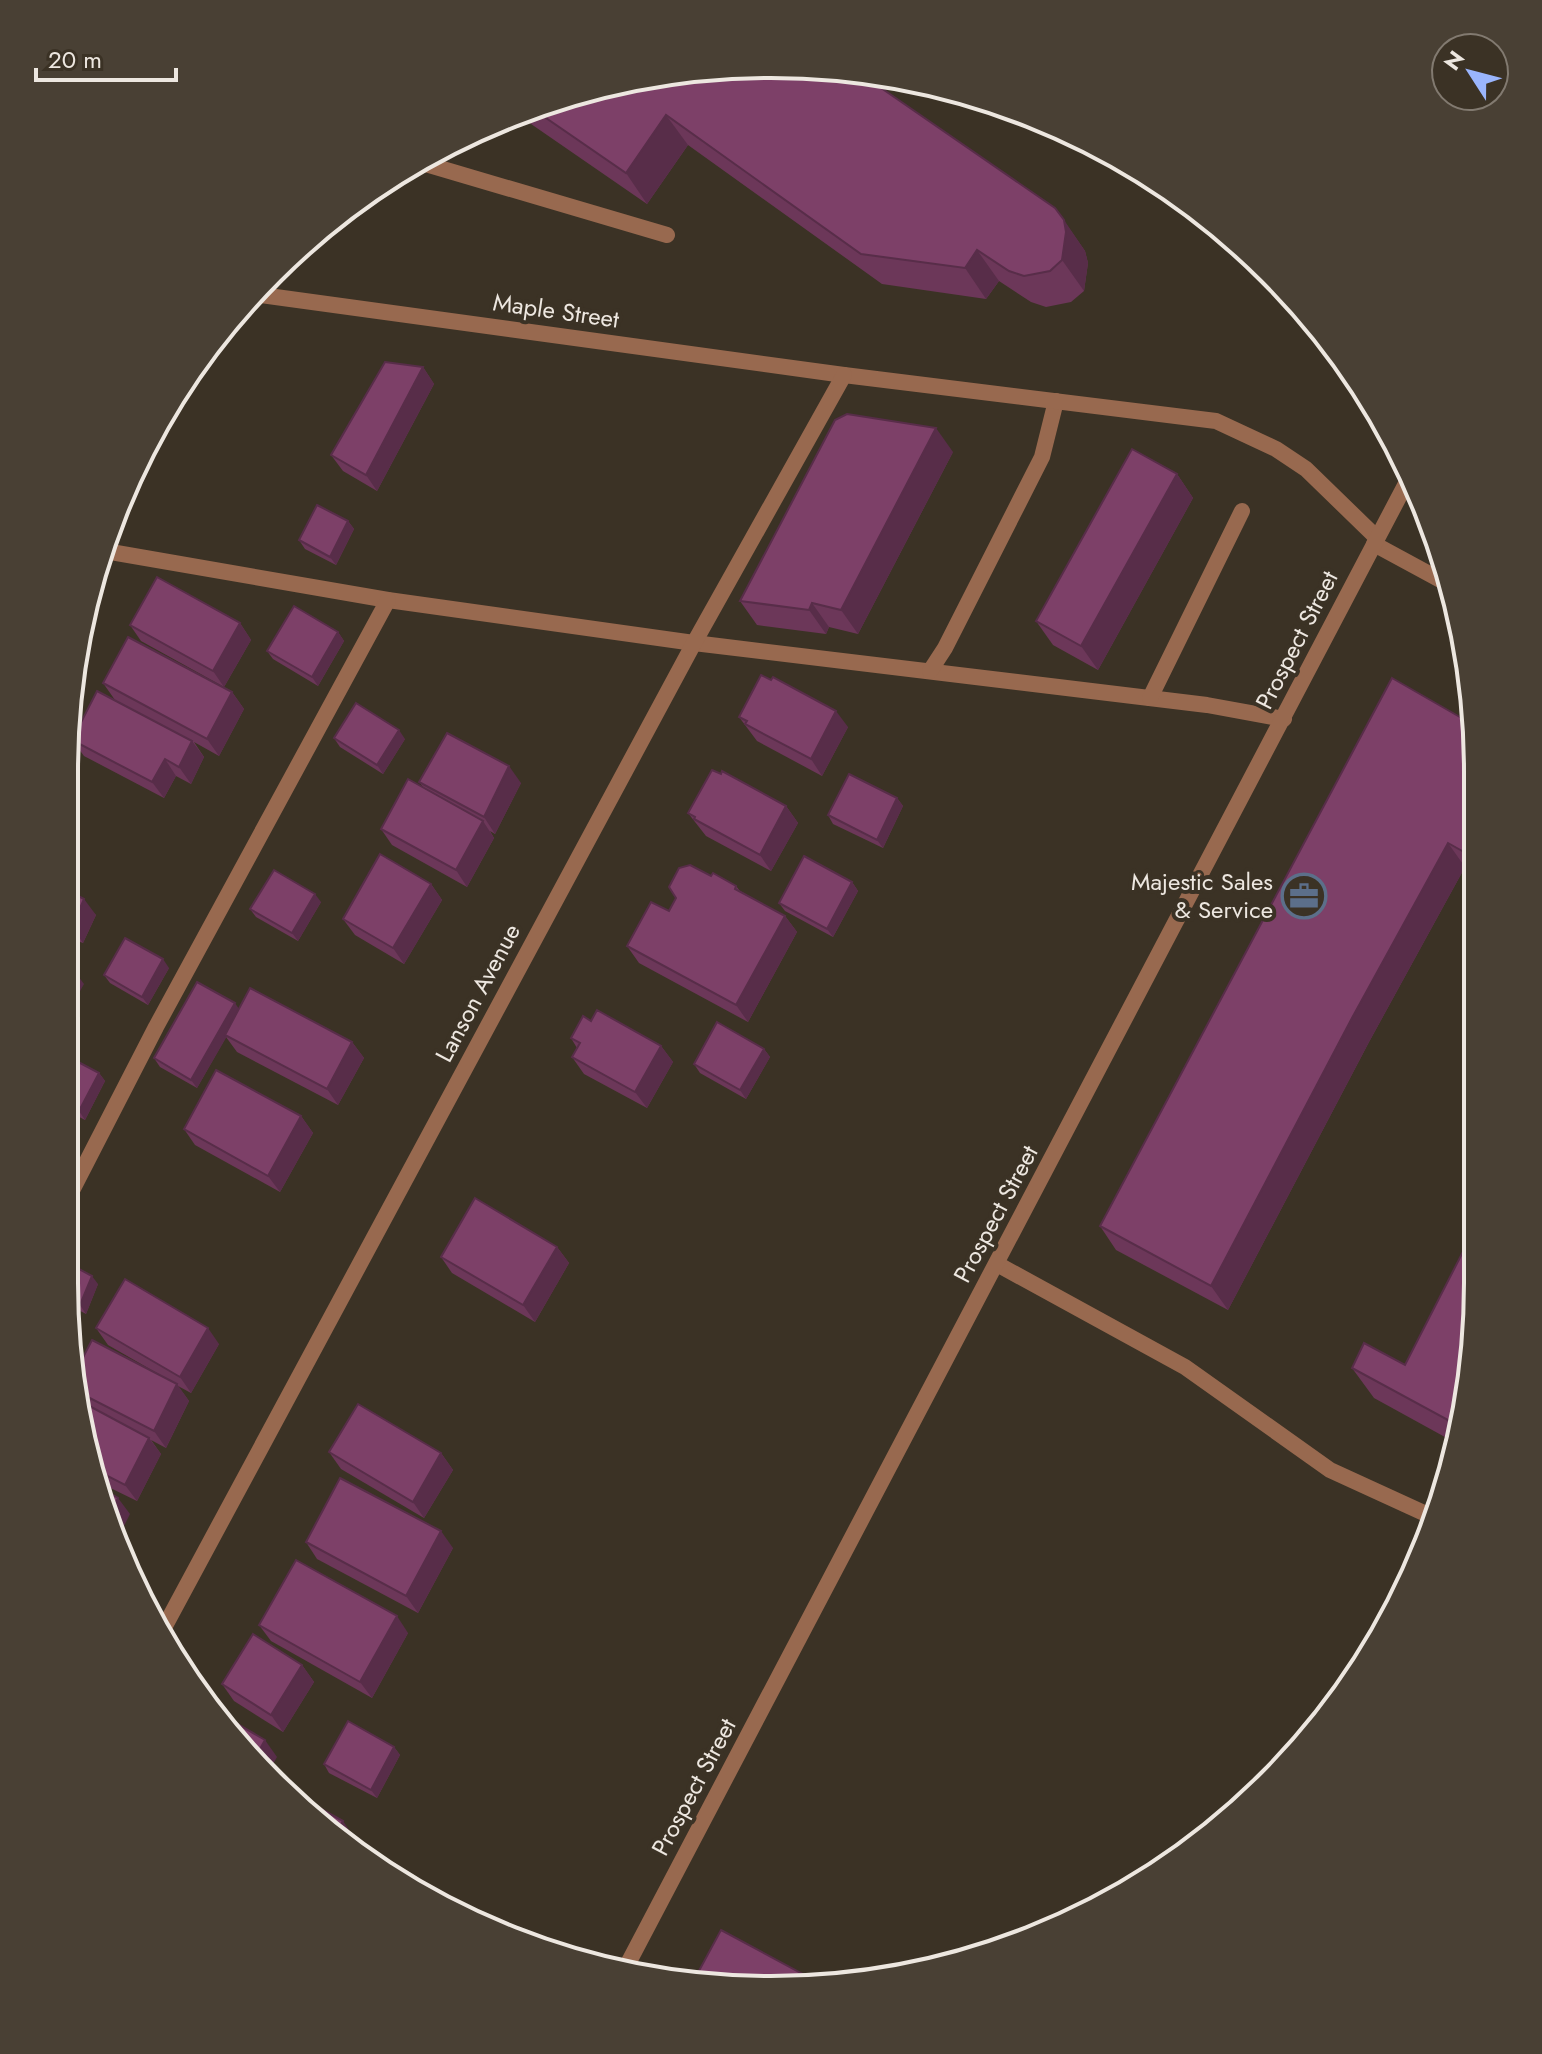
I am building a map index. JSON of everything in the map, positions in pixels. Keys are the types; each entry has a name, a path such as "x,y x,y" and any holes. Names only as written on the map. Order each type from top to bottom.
{"street":[{"path":"433,166 667,235"},
{"name":"Maple Street","path":"267,296 844,375 1216,421 1242,431 1306,469 1344,503 1375,541 1436,577"},
{"name":"Lanson Avenue","path":"167,1622 694,643 844,375"},
{"path":"930,671 945,648 1042,457 1056,401"},
{"name":"Prospect Street","path":"629,1961 1403,488"},
{"path":"1150,698 1242,511"},
{"path":"114,553 388,600 694,643 1150,698 1284,719"},
{"path":"78,1179 156,1027 388,600"},
{"path":"997,1264 1185,1367 1330,1470 1424,1513"}],"building":[{"path":"726,79 816,79 879,87 1055,208 1064,220 1066,232 1062,260 1050,271 1024,276 1009,271 977,250 965,268 861,254 666,115 626,173 544,117 636,91"},
{"path":"385,362 423,367 366,475 331,455"},
{"path":"847,414 936,428 841,610 812,603 809,610 740,601 835,420"},
{"path":"1132,449 1177,474 1081,646 1036,621"},
{"path":"317,505 348,521 330,557 299,540"},
{"path":"157,577 240,623 213,671 130,625"},
{"path":"294,606 338,632 312,677 267,651"},
{"path":"128,637 232,692 207,739 103,683"},
{"path":"761,675 771,680 773,677 836,711 811,759 745,724 747,721 739,717"},
{"path":"1392,678 1462,718 1464,852 1448,843 1211,1286 1100,1226"},
{"path":"97,691 192,741 179,767 165,759 152,782 79,743 79,726"},
{"path":"356,703 399,730 377,765 334,738"},
{"path":"447,733 509,766 484,817 419,782"},
{"path":"712,770 721,774 722,771 786,806 760,855 688,813"},
{"path":"849,774 897,798 877,840 828,815"},
{"path":"408,779 483,821 456,870 381,829"},
{"path":"380,854 431,884 393,948 343,919"},
{"path":"804,856 852,882 827,929 779,903"},
{"path":"690,865 711,876 713,873 736,886 735,889 785,916 736,1005 627,946 651,902 669,911 676,898 669,887 679,868"},
{"path":"274,870 315,894 292,933 250,909"},
{"path":"78,896 84,899 78,913"},
{"path":"125,938 163,959 142,997 104,975"},
{"path":"197,982 235,1003 191,1080 154,1058"},
{"path":"250,988 352,1042 327,1089 225,1035"},
{"path":"597,1010 661,1046 635,1092 572,1057 580,1043 571,1038 583,1016 591,1021"},
{"path":"717,1022 764,1049 740,1090 694,1064"},
{"path":"78,1062 99,1073 78,1110"},
{"path":"216,1070 301,1116 268,1176 184,1129"},
{"path":"475,1198 557,1247 523,1305 441,1257"},
{"path":"1464,1250 1463,1328 1450,1421 1352,1368 1364,1343 1405,1365"},
{"path":"78,1268 92,1276 78,1304"},
{"path":"125,1279 208,1328 180,1377 96,1328"},
{"path":"92,1340 177,1384 154,1431 88,1397 82,1359"},
{"path":"358,1404 441,1453 413,1502 329,1452"},
{"path":"89,1406 149,1438 125,1485 106,1475"},
{"path":"340,1478 441,1531 406,1596 306,1542"},
{"path":"296,1560 397,1616 360,1682 259,1625"},
{"path":"253,1634 302,1665 271,1715 222,1684"},
{"path":"348,1721 394,1747 371,1790 324,1764"},
{"path":"236,1723 265,1740 259,1750"},
{"path":"318,1807 343,1821 340,1826"},
{"path":"721,1930 805,1975 726,1975 698,1972"}],"place":[{"name":"Majestic Sales & Service","path":"1304,896"}]}
